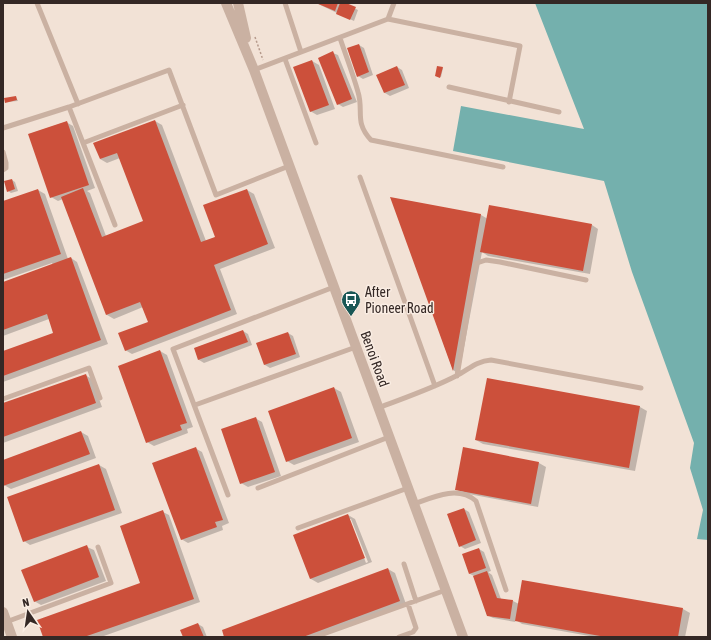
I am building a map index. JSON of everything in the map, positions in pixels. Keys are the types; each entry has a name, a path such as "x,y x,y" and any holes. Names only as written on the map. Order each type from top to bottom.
{"street":[{"name":"Benoi Road","path":"226,3 253,69 463,637"},
{"name":"Benoi Road","path":"238,3 253,69"},
{"path":"5,617 12,637"}],"lane":[{"path":"37,3 78,104"},
{"path":"285,3 301,52"},
{"path":"388,19 394,3"},
{"path":"253,69 285,59 388,19 520,46 509,102"},
{"path":"340,38 359,94 359,111 364,132 371,140 503,167"},
{"path":"285,59 316,143"},
{"path":"3,128 78,104 170,70 216,195 289,166"},
{"path":"448,88 559,112"},
{"path":"83,143 183,105"},
{"path":"69,107 115,224"},
{"path":"3,152 6,163 6,168 3,170"},
{"path":"360,177 435,386"},
{"path":"457,376 474,273 477,263 486,260 500,262 586,280"},
{"path":"228,495 173,349 334,287"},
{"path":"195,406 356,347"},
{"path":"378,408 457,376 475,363 491,360 641,388"},
{"path":"3,399 89,368 100,398"},
{"path":"258,488 389,437"},
{"path":"298,528 408,488"},
{"path":"414,504 450,493 472,497 476,501 506,590"},
{"path":"5,617 111,583 98,547"},
{"path":"404,564 416,601"},
{"path":"314,637 446,590"},
{"path":"399,637 413,632 416,628 408,604"}],"water":[{"path":"535,3 708,3 708,540 697,539 703,510 690,468 694,443 632,272 604,181 453,151 461,106 584,129"}],"building":[{"path":"316,3 338,3 335,11"},
{"path":"340,3 346,3 356,7 350,20 336,14"},
{"path":"359,44 369,72 357,77 347,48"},
{"path":"333,51 352,99 337,105 318,58"},
{"path":"312,60 329,105 310,112 293,67"},
{"path":"397,66 405,85 384,93 376,75"},
{"path":"437,66 443,67 440,78 435,76"},
{"path":"16,96 17,100 5,103 4,98"},
{"path":"155,120 201,242 215,237 203,205 247,189 268,244 214,265 231,310 125,351 118,333 148,322 140,302 106,315 61,197 83,188 102,237 143,221 117,153 100,159 93,143"},
{"path":"67,121 89,185 50,198 28,134"},
{"path":"12,179 15,189 7,192 4,181"},
{"path":"38,189 61,254 3,274 3,201"},
{"path":"390,197 481,214 453,371"},
{"path":"489,205 592,224 583,271 480,252"},
{"path":"71,257 101,340 3,376 3,351 53,333 47,314 3,330 3,282"},
{"path":"243,330 248,342 198,360 194,348"},
{"path":"288,332 296,354 264,365 256,343"},
{"path":"160,350 187,423 180,425 182,430 146,443 118,366"},
{"path":"86,374 96,403 3,437 3,403"},
{"path":"487,378 640,406 629,468 475,440"},
{"path":"334,387 352,438 286,462 268,411"},
{"path":"256,417 275,472 240,484 221,429"},
{"path":"81,431 90,454 3,486 3,460"},
{"path":"196,447 223,520 215,522 217,527 181,540 152,463"},
{"path":"463,447 539,462 531,504 455,490"},
{"path":"99,464 115,510 23,542 7,497"},
{"path":"464,508 476,540 459,547 447,514"},
{"path":"163,510 194,599 84,637 43,637 37,620 140,583 120,526"},
{"path":"348,514 365,558 310,579 293,535"},
{"path":"87,545 99,577 34,602 21,570"},
{"path":"479,548 486,568 469,574 462,554"},
{"path":"388,568 400,601 303,637 224,637 222,630"},
{"path":"487,571 497,598 513,600 510,619 487,616 473,576"},
{"path":"522,580 683,608 678,637 606,637 515,621"},
{"path":"198,623 204,637 183,637 180,630"}],"place":[{"name":"After Pioneer Road","path":"351,317"}]}
